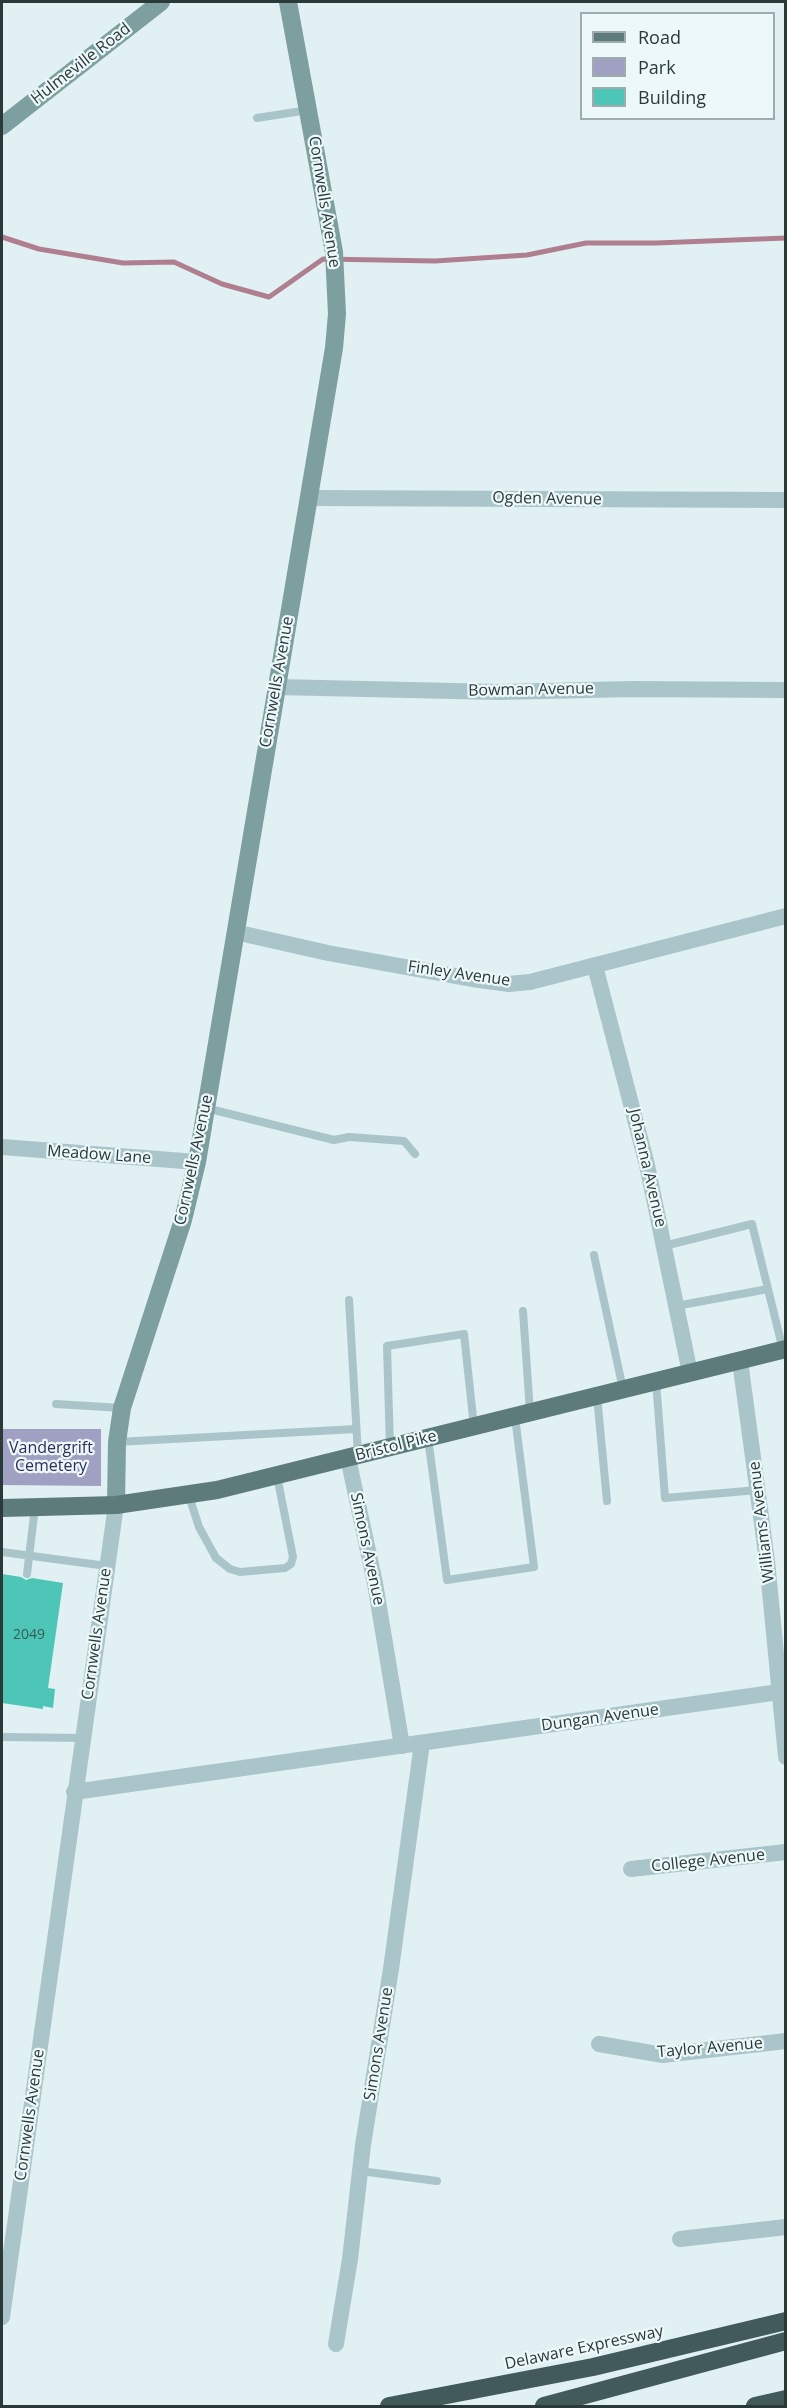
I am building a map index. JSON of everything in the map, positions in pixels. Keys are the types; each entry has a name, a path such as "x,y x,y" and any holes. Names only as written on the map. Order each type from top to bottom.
{"highway":[{"name":"Delaware Expressway","path":"389,2406 593,2367 786,2321"},
{"path":"544,2406 786,2342"},
{"path":"755,2406 786,2399"}],"main road":[{"name":"Bristol Pike","path":"2,1508 116,1505 189,1496 784,1349"}],"street":[{"name":"Hulmeville Road","path":"2,123 161,2"},
{"name":"Cornwells Avenue","path":"2,2317 116,1505 117,1442 122,1408 183,1220 197,1162 334,348 337,314 335,258 288,2"},
{"name":"Ogden Avenue","path":"309,498 786,500"},
{"name":"Bowman Avenue","path":"276,687 499,692 633,689 786,690"},
{"name":"Finley Avenue","path":"235,932 328,953 509,984 530,982 786,916"},
{"name":"Johanna Avenue","path":"595,966 647,1165 690,1373"},
{"name":"Meadow Lane","path":"2,1147 197,1162"},
{"name":"Williams Avenue","path":"740,1361 767,1561 786,1756"},
{"name":"Simons Avenue","path":"353,1457 402,1746"},
{"name":"Dungan Avenue","path":"402,1746 779,1692"},
{"name":"Simons Avenue","path":"336,2344 350,2259 360,2171 422,1743"},
{"path":"74,1792 402,1746"},
{"name":"College Avenue","path":"631,1869 786,1852"},
{"name":"Taylor Avenue","path":"599,2044 663,2055 786,2040"},
{"path":"680,2240 786,2228"}],"lane":[{"path":"257,118 309,110"},
{"path":"206,1107 334,1140 349,1137 404,1142 415,1154"},
{"path":"664,1246 752,1224 784,1349"},
{"path":"594,1255 623,1390"},
{"path":"676,1306 768,1289"},
{"path":"350,1300 356,1429 353,1457"},
{"path":"428,1438 447,1580 534,1567 523,1415 523,1311"},
{"path":"390,1448 387,1346 464,1334 474,1427"},
{"path":"656,1381 665,1498 758,1490"},
{"path":"597,1396 607,1501"},
{"path":"56,1404 122,1408"},
{"path":"117,1442 356,1429"},
{"path":"189,1496 199,1527 216,1558 230,1569 240,1572 285,1568 291,1564 293,1557 277,1476"},
{"path":"27,1574 34,1507"},
{"path":"2,1552 107,1566"},
{"path":"2,1737 82,1738"},
{"path":"360,2171 437,2181"}],"green space":[{"name":"Vandergrift Cemetery","path":"2,1429 101,1429 101,1486 2,1485"}],"building":[{"path":"2,1574 26,1580 32,1578 63,1583 48,1688 55,1689 53,1708 43,1706 43,1709 2,1703"}],"waterway":[{"path":"2,237 39,249 123,263 174,262 222,284 269,297 323,259 435,261 527,255 586,243 786,238"}]}
